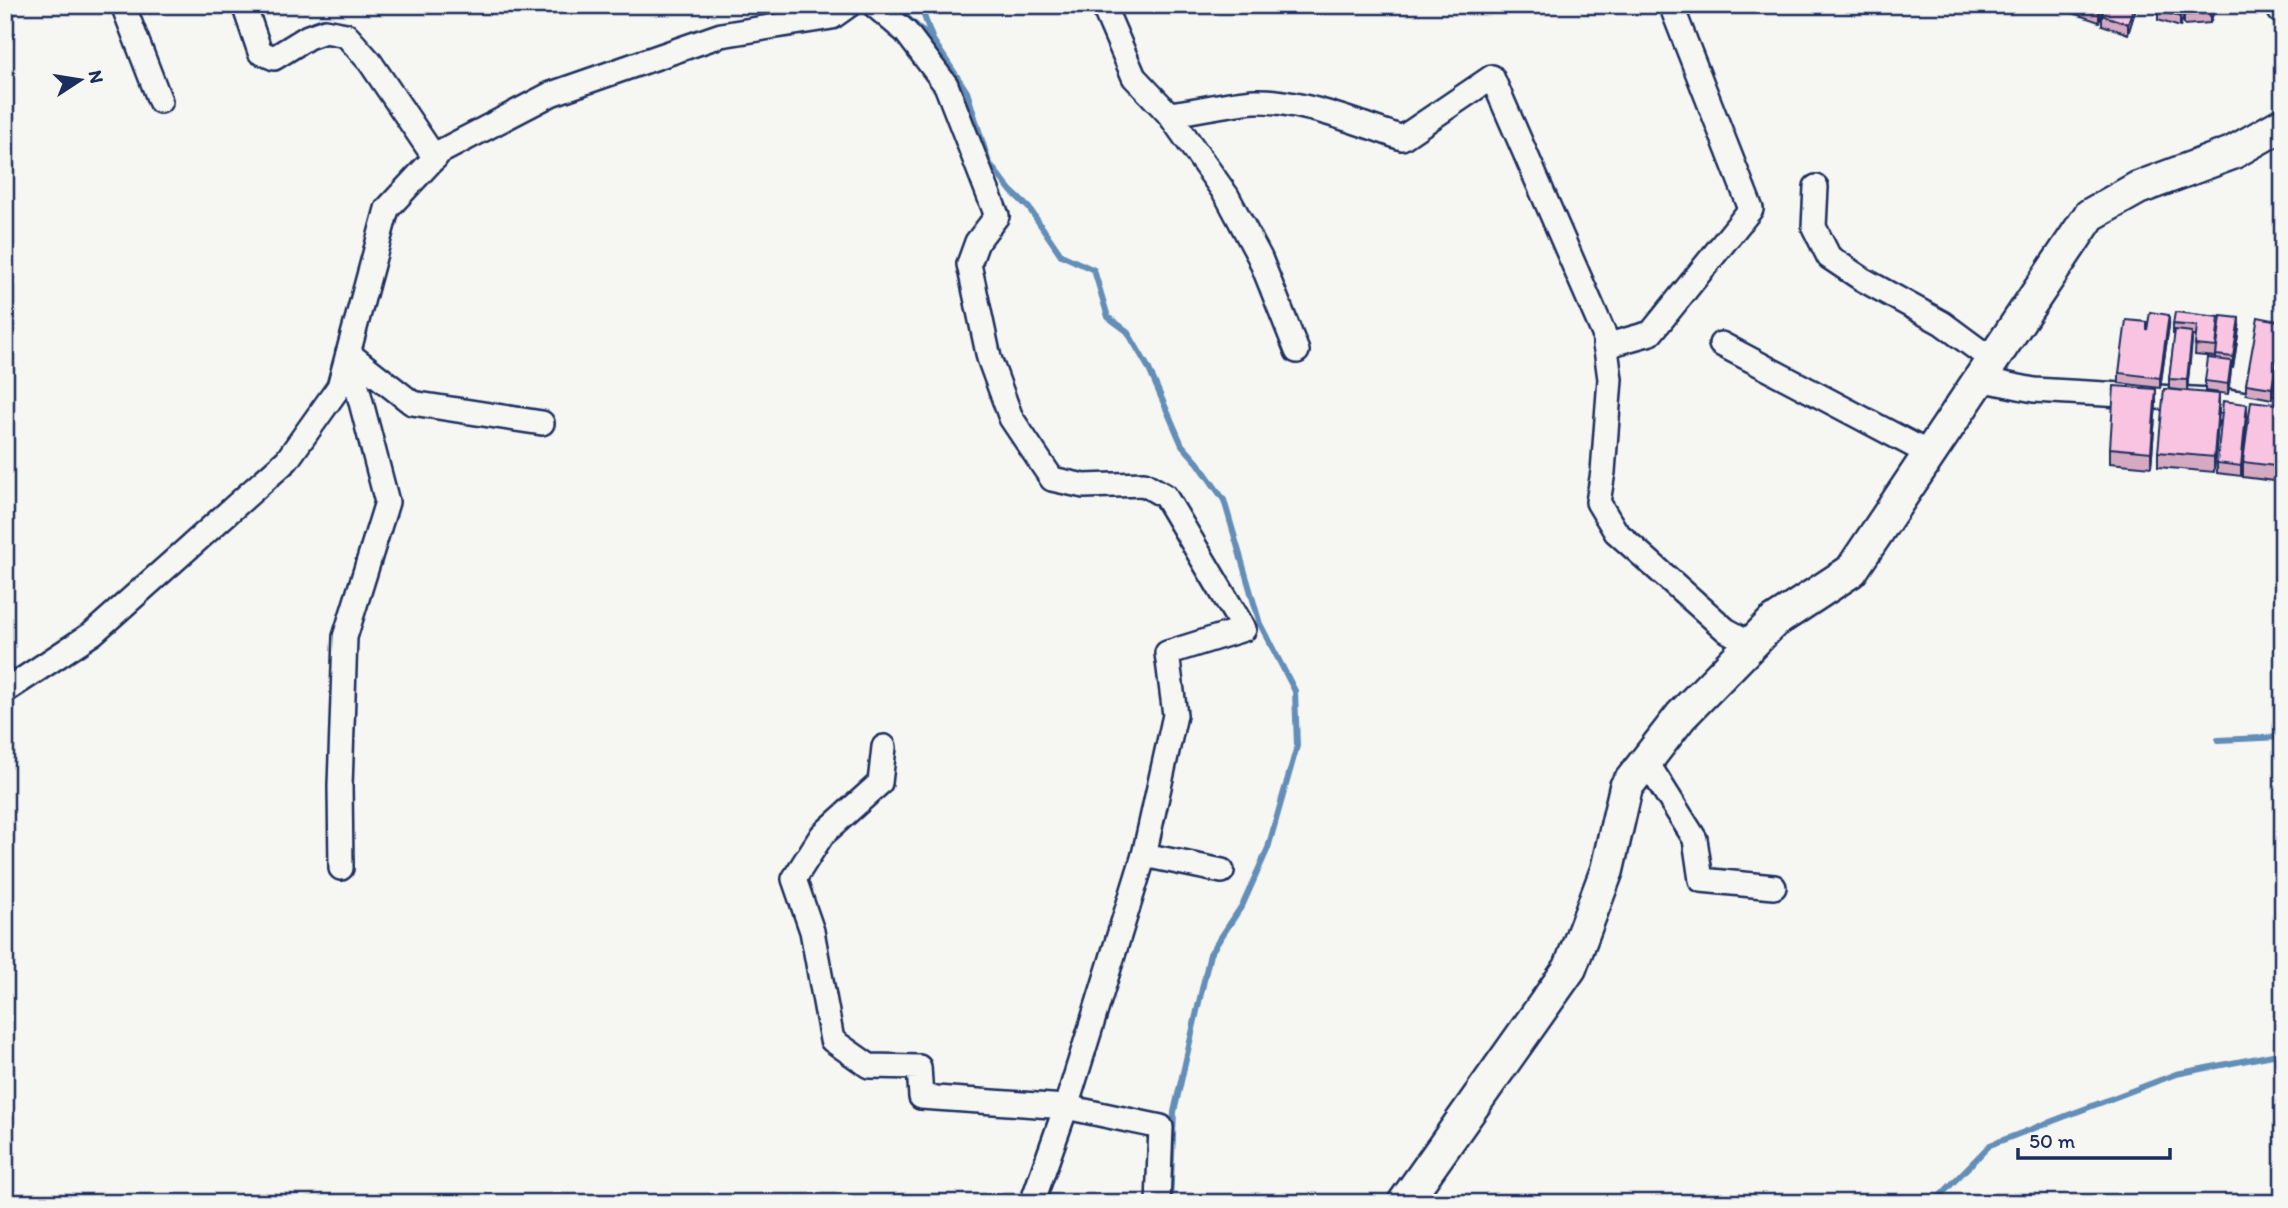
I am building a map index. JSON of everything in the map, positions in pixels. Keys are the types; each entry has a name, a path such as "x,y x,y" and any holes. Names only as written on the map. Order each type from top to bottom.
{"street":[{"path":"122,5 160,101"},
{"path":"244,5 260,52 275,58 308,37 325,31 346,35 370,62 435,158"},
{"path":"5,691 93,633 287,460 339,387 387,209 440,152 551,94 721,35 832,17 849,5"},
{"path":"874,5 906,32 946,85 997,216 977,242 969,264 989,358 1011,418 1052,479 1084,486 1144,484 1165,496 1244,629 1167,653 1175,715 1144,855 1066,1107 1032,1203"},
{"path":"1103,5 1134,77 1169,114 1227,196 1260,258 1297,351"},
{"path":"1605,346 1651,333 1751,209 1671,5"},
{"path":"1169,114 1256,101 1348,119 1402,138 1492,77 1604,334 1610,379 1598,502 1616,532 1726,630 1752,644"},
{"path":"1404,1203 1570,968 1607,870 1626,787 1681,716 1772,623 1851,571 2090,215 2138,188 2232,153 2283,124"},
{"path":"1816,187 1814,227 1829,257 1862,279 1942,323 1985,370 2034,390 2228,401 2283,410"},
{"path":"1721,344 1930,454"},
{"path":"348,353 412,403 542,423"},
{"path":"341,868 340,786 345,637 387,502 348,353"},
{"path":"884,747 880,783 822,835 794,879 812,931 832,1040 869,1066 919,1068 921,1097 1066,1107 1161,1127 1157,1203"},
{"path":"1646,761 1695,839 1701,880 1774,887"},
{"path":"1144,855 1222,871"}],"building":[{"path":"2080,5 2102,5 2099,12"},
{"path":"2105,5 2134,5 2128,24 2102,15"},
{"path":"2159,5 2184,5 2180,17 2158,10"},
{"path":"2186,5 2213,5 2210,13 2184,15"},
{"path":"2150,312 2169,315 2160,378 2119,373 2126,320 2147,322 2147,330"},
{"path":"2175,312 2219,317 2216,347 2195,345 2197,326 2173,324"},
{"path":"2221,316 2239,318 2233,357 2216,355"},
{"path":"2258,317 2283,322 2272,388 2246,384"},
{"path":"2175,330 2192,332 2187,380 2169,379"},
{"path":"2208,358 2231,361 2228,384 2205,381"},
{"path":"2114,386 2156,389 2151,452 2110,448"},
{"path":"2164,389 2219,394 2214,457 2158,452"},
{"path":"2223,401 2247,404 2241,466 2217,463"},
{"path":"2251,401 2283,405 2283,467 2243,462"}],"waterway":[{"path":"893,5 932,39"},
{"path":"920,5 933,40 967,92 989,163 1011,191 1029,208 1061,255 1094,270 1108,317 1127,331 1148,367 1182,445 1224,500 1260,624 1295,691 1297,746 1268,848 1243,904 1210,954 1174,1112 1170,1203"},
{"path":"2218,740 2283,737"},
{"path":"1933,1203 1990,1145 2176,1074 2283,1053"}]}
